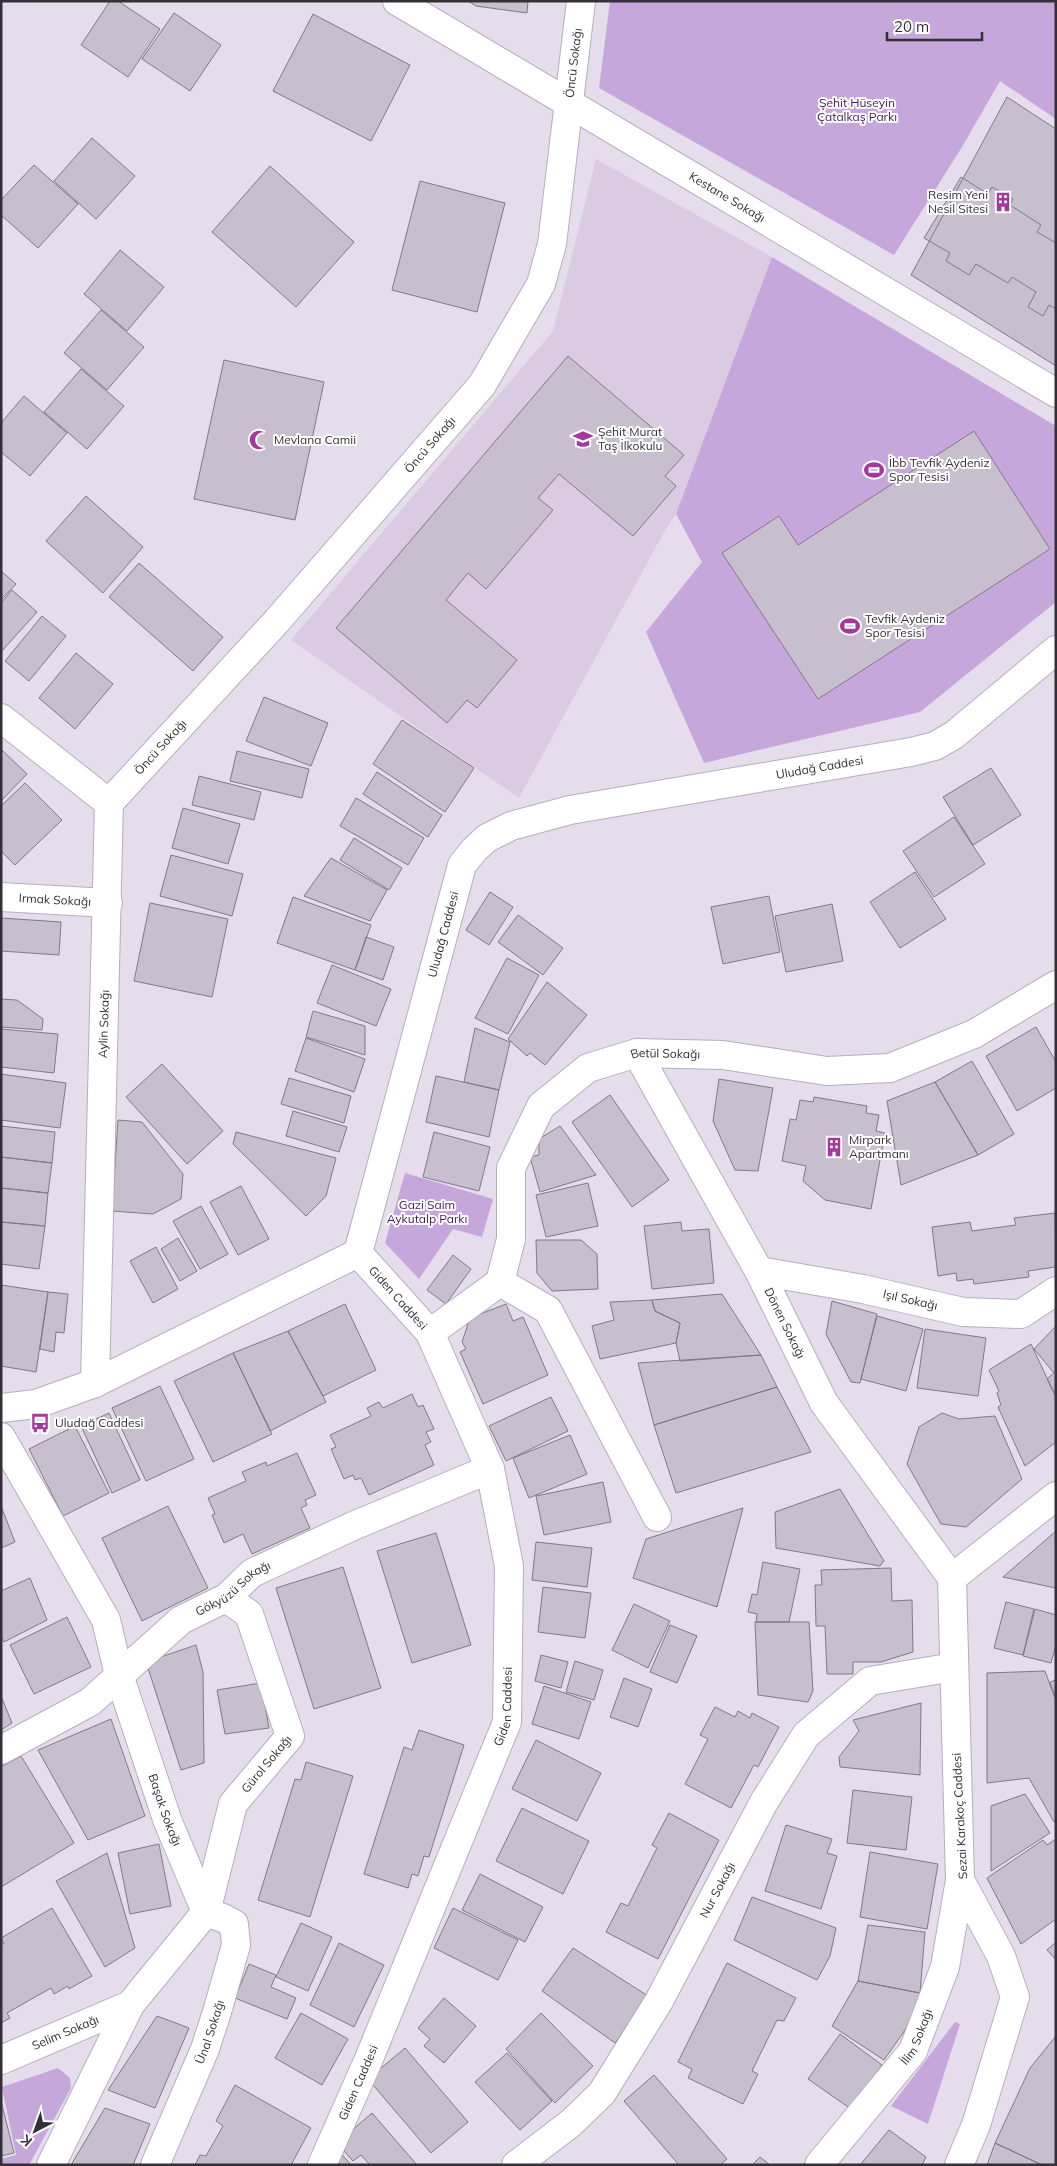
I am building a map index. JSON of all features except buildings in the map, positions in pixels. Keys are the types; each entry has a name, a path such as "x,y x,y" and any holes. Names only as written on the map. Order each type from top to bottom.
{"street":[{"name":"Kestane Sokağı","path":"397,1 567,104 1056,393"},
{"name":"Öncü Sokağı","path":"109,803 276,622 482,385 541,284 552,244 567,104 581,1"},
{"name":"Uludağ Caddesi","path":"358,1253 462,865 487,838 511,826 570,810 911,752 935,746 954,735 1056,650"},
{"path":"1,718 109,803"},
{"name":"Aylin Sokağı","path":"94,1383 108,903 109,803"},
{"name":"Irmak Sokağı","path":"1,897 108,903"},
{"name":"Betül Sokağı","path":"500,1282 511,1239 511,1168 541,1106 588,1068 637,1053 723,1055 827,1071 890,1068 974,1034 1056,985"},
{"name":"Dönen Sokağı","path":"637,1053 759,1271 824,1403 952,1578"},
{"path":"1,1408 36,1404 94,1383 358,1253"},
{"name":"Giden Caddesi","path":"322,2165 368,2061 507,1722 509,1566 490,1469 430,1333 358,1253"},
{"name":"Işıl Sokağı","path":"759,1271 863,1290 962,1312 1021,1314 1056,1291"},
{"path":"430,1333 500,1282 548,1310 657,1517"},
{"name":"Başak Sokağı","path":"1,1438 106,1620 119,1675 168,1822 206,1912"},
{"name":"Gökyüzü Sokağı","path":"1,1750 90,1702 181,1620 226,1598 252,1573 353,1526 490,1469"},
{"path":"952,1578 1056,1496"},
{"name":"Sezai Karakoç Caddesi","path":"952,1578 960,1880 1002,1956 1015,1997 976,2125 959,2165"},
{"name":"Gürol Sokağı","path":"206,1912 233,1804 290,1736 249,1614 226,1598"},
{"name":"Nur Sokağı","path":"516,2165 571,2123 602,2093 659,2000 764,1802 806,1736 870,1681 954,1667"},
{"name":"İlim Sokağı","path":"819,2165 913,2051 945,1967 960,1880"},
{"path":"51,2165 130,2005 206,1912"},
{"name":"Ünal Sokağı","path":"156,2165 205,2049 236,1945 234,1924 206,1912"},
{"name":"Selim Sokağı","path":"1,2060 130,2005"}],"shaded area":[{"name":"Şehit Murat Taş İlkokulu","path":"596,159 772,257 676,514 663,534 519,798 291,640 553,331"}],"green space":[{"name":"Şehit Hüseyin Çatalkaş Parkı","path":"610,1 1056,1 1056,119 1000,81 962,147 894,255 599,88"},
{"name":"İbb Tevfik Aydeniz Spor Tesisi","path":"772,257 1056,426 1056,602 920,712 704,763 646,632 702,562 676,514"},
{"name":"Gazi Saim Aykutalp Parkı","path":"405,1173 493,1199 482,1237 453,1229 419,1279 385,1243"},
{"path":"955,2022 960,2024 928,2124 891,2106"},
{"path":"58,2068 70,2078 71,2088 29,2165 1,2165 1,2159 16,2155 2,2087"}],"place":[{"name":"Resim Yeni Nesil Sitesi","path":"1003,202"},
{"name":"Şehit Murat Taş İlkokulu","path":"583,439"},
{"name":"Mevlana Camii","path":"259,440"},
{"name":"İbb Tevfik Aydeniz Spor Tesisi","path":"874,470"},
{"name":"Tevfik Aydeniz Spor Tesisi","path":"850,626"},
{"name":"Mirpark Apartmanı","path":"834,1147"},
{"name":"Uludağ Caddesi","path":"40,1423"}]}
